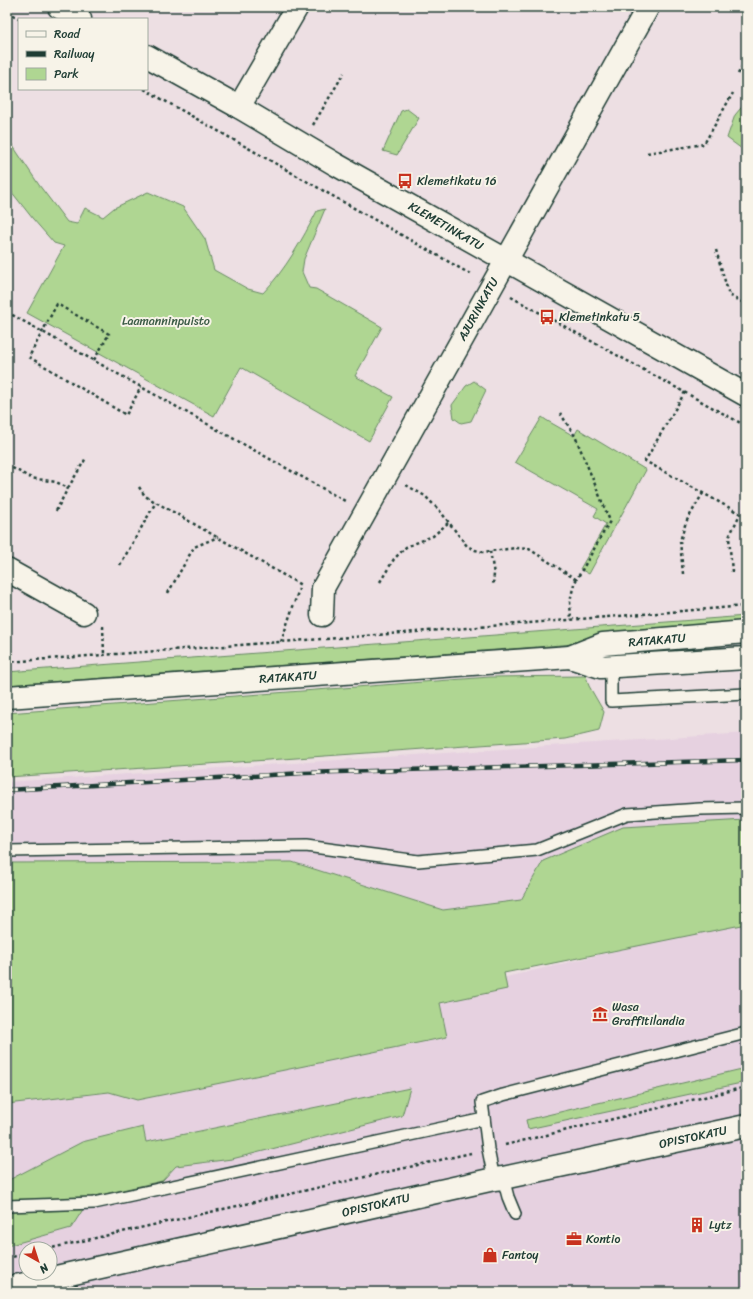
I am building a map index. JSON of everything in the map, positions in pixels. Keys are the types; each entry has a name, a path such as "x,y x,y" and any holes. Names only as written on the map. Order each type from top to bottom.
{"street":[{"path":"59,7 78,18"},
{"path":"239,107 296,7"},
{"name":"AJURINKATU","path":"322,614 323,588 648,7"},
{"name":"KLEMETINKATU","path":"148,57 239,107 335,164 746,395"},
{"path":"7,570 84,613"},
{"name":"RATAKATU","path":"7,697 570,657 603,644 746,632"},
{"name":"RATAKATU","path":"570,657 601,667 746,658"},
{"name":"OPISTOKATU","path":"7,1288 498,1178 746,1126"}],"lane":[{"path":"611,666 611,701 746,694"},
{"path":"7,851 306,846 418,861 537,850 627,814 700,809 746,808"},
{"path":"515,1214 498,1178 488,1149 482,1102 503,1095 746,1033"},
{"path":"7,1206 94,1204 484,1119"}],"path":[{"path":"7,12 18,18"},
{"path":"738,74 746,60"},
{"path":"312,127 344,72"},
{"path":"146,90 477,278"},
{"path":"647,153 704,144 733,93"},
{"path":"716,250 729,295 746,304"},
{"path":"506,294 746,426"},
{"path":"94,360 109,334 57,304 29,357 126,415 141,387"},
{"path":"7,312 365,512"},
{"path":"685,392 645,461 746,517"},
{"path":"560,413 575,436 610,521 574,584 570,601 572,620"},
{"path":"7,427 12,417"},
{"path":"56,511 86,458"},
{"path":"7,465 31,478 56,482 68,488"},
{"path":"406,484 425,496 440,511 467,546 482,552 516,548 529,549 577,580"},
{"path":"139,487 145,496 301,585"},
{"path":"683,574 680,541 686,522 703,493"},
{"path":"120,565 156,502"},
{"path":"732,572 729,537 740,514"},
{"path":"380,582 394,560 406,547 433,536 448,523"},
{"path":"168,593 194,546 218,537"},
{"path":"490,551 494,574 493,585"},
{"path":"7,662 327,639 746,606"},
{"path":"58,1247 488,1149 746,1087"},
{"path":"7,1258 18,1256"}],"shaded area":[{"path":"746,733 746,872 443,910 292,862 7,863 7,782"},
{"path":"746,920 746,1292 7,1292 7,1096"}],"green space":[{"path":"746,102 746,146 742,149 727,138 735,115"},
{"path":"407,109 419,118 397,155 383,151 401,111"},
{"name":"Laamanninpuisto","path":"7,137 39,185 67,222 77,224 85,208 103,217 114,208 148,192 183,207 205,239 214,270 248,289 263,293 286,264 317,211 325,209 304,259 302,272 309,288 316,289 382,327 355,376 393,397 369,441 241,367 214,416 27,313 64,246 54,243 7,186"},
{"path":"474,381 486,390 471,421 461,423 454,418 452,405 466,386"},
{"path":"542,417 574,436 578,429 646,470 589,574 580,569 606,524 594,516 598,509 515,462"},
{"path":"746,616 746,630 524,648 7,685 7,672"},
{"path":"586,676 589,686 604,712 599,731 565,739 7,777 7,713 490,677"},
{"path":"746,820 746,924 504,973 507,989 440,1003 447,1037 137,1100 109,1092 7,1104 7,863 292,862 443,910 521,900 543,861 623,827"},
{"path":"746,1068 746,1082 528,1129 526,1120"},
{"path":"410,1088 402,1116 232,1159 176,1166 162,1181 91,1197 71,1228 25,1241 18,1241 18,1243 7,1246 7,1181 82,1142 143,1127 146,1142"}],"railway":[{"path":"7,790 304,773 746,760"}],"place":[{"name":"Klemetikatu 16","path":"405,181"},
{"name":"Klemetinkatu 5","path":"547,317"},
{"name":"Wasa Graffitilandia","path":"600,1014"},
{"name":"Lytz","path":"697,1225"},
{"name":"Kontio","path":"574,1239"},
{"name":"Fantoy","path":"490,1255"}]}
